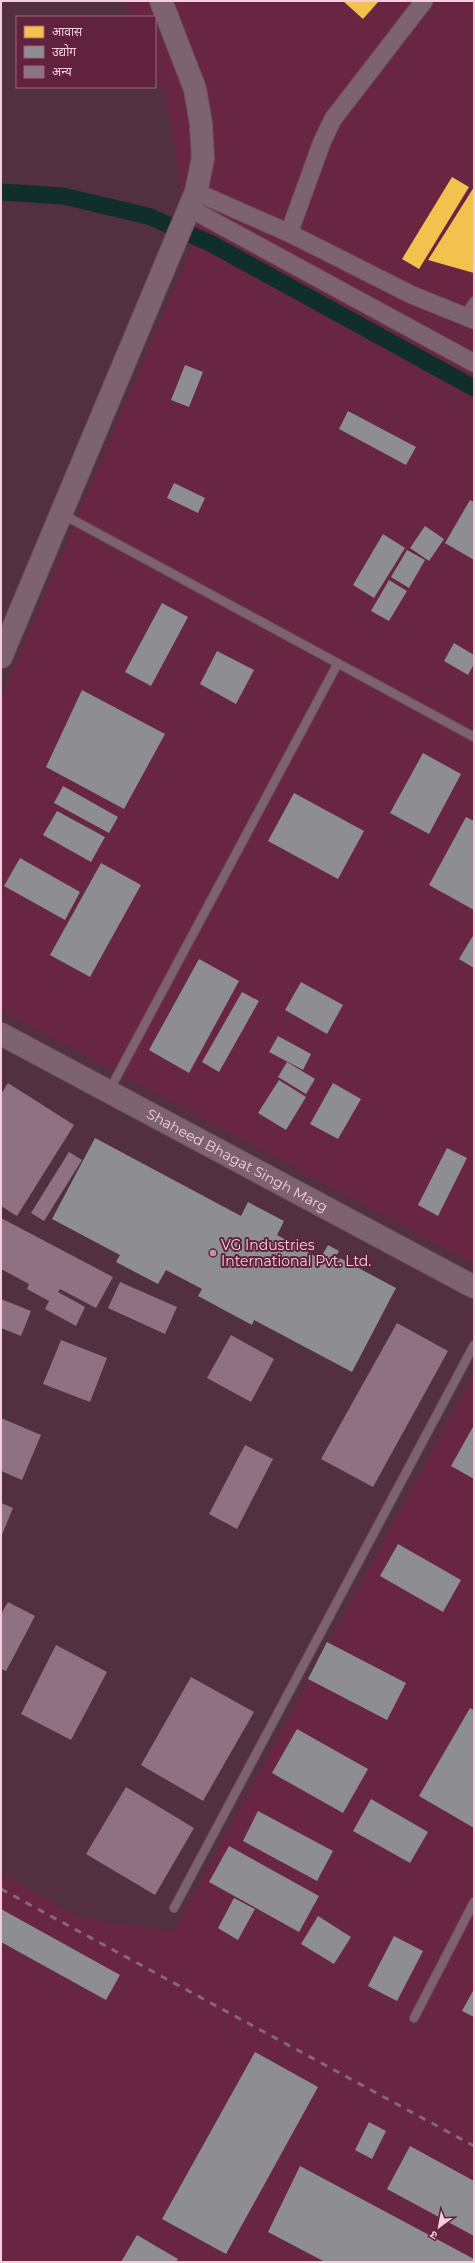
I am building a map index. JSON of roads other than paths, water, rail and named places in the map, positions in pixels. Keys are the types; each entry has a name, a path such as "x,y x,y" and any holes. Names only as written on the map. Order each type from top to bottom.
{"street":[{"path":"1,658 190,206 203,158 201,124 195,89 161,1"},
{"path":"289,233 322,142 333,119 424,1"},
{"path":"190,206 289,233 412,295 469,318"},
{"path":"190,206 474,362"},
{"name":"Shaheed Bhagat Singh Marg","path":"1,1034 474,1287"}],"lane":[{"path":"469,318 474,301"},
{"path":"62,514 474,737"},
{"path":"109,1092 338,663"},
{"path":"174,1908 474,1345"},
{"path":"414,2018 474,1902"}],"waterway":[{"path":"1,192 63,196 148,216 210,243 474,388"}],"railway":[{"path":"1,1889 474,2146"}],"place":[{"name":"VG Industries International Pvt. Ltd.","path":"213,1253"}]}
